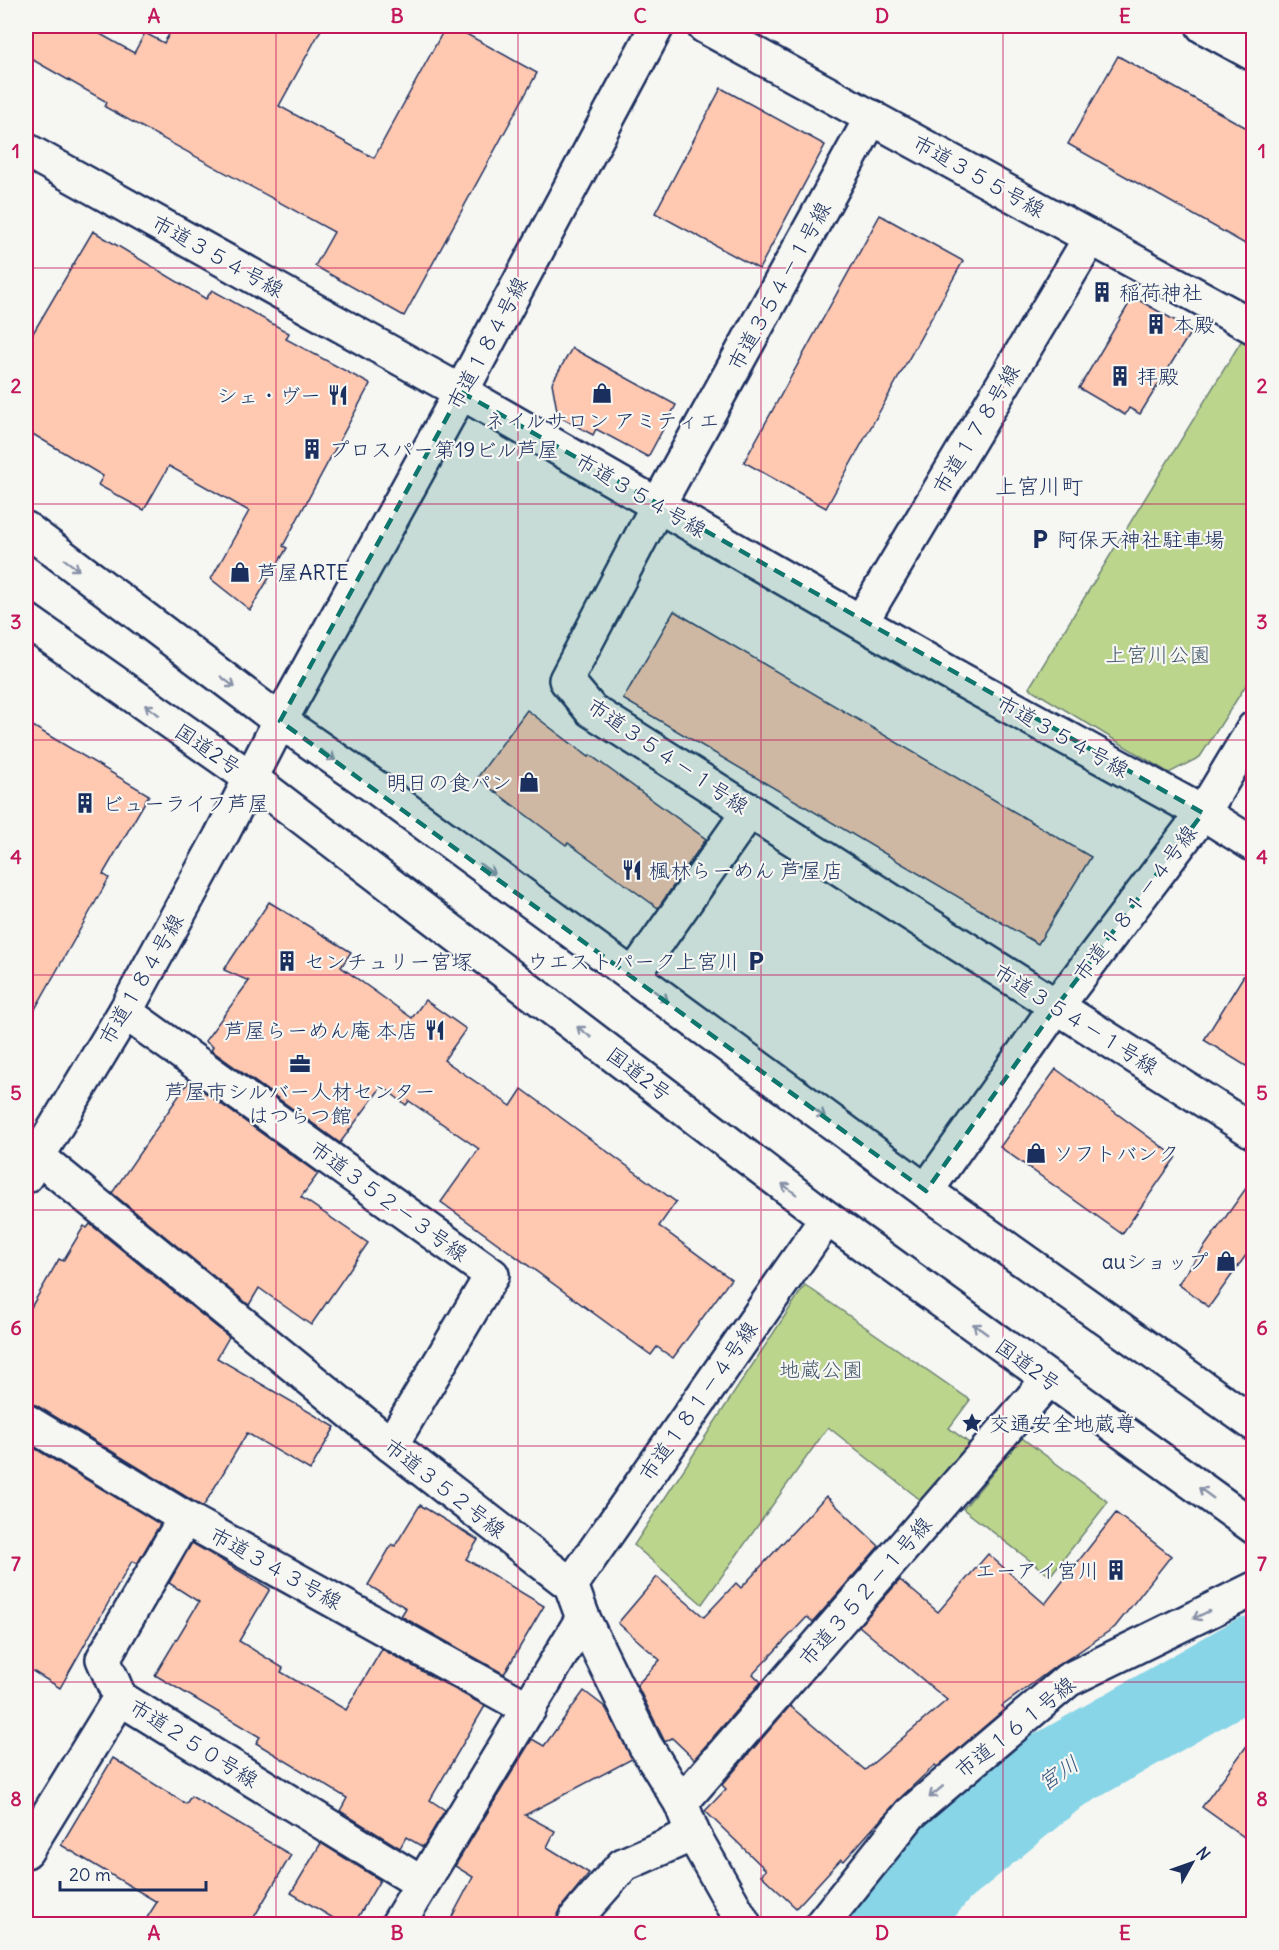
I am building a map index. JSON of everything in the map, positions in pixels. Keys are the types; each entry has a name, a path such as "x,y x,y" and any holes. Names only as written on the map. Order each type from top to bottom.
{"main road":[{"name":"市道１８４号線","path":"29,1159 124,1011 462,392 657,26"},
{"name":"市道３５５号線","path":"704,26 1254,327"},
{"path":"1203,26 1254,54"},
{"name":"市道３５４－１号線","path":"872,117 658,505 566,680 591,710 1254,1132"},
{"name":"市道３５４号線","path":"26,150 462,392 861,622 1203,813 1254,845"},
{"name":"市道１７８号線","path":"861,622 1091,237"},
{"path":"26,529 280,722 378,789 926,1191 1254,1424"},
{"name":"国道2号","path":"26,620 252,779 827,1218 1254,1527"},
{"name":"市道１８１－４号線","path":"926,1191 1056,1007 1203,813 1254,728"},
{"path":"633,976 750,810"},
{"name":"市道３５２－３号線","path":"124,1011 492,1275 390,1445"},
{"name":"市道３５２号線","path":"29,1159 571,1585"},
{"name":"市道１８１－４号線","path":"571,1585 827,1218"},
{"name":"市道３５２－１号線","path":"681,1803 1049,1379"},
{"name":"市道３４３号線","path":"26,1421 185,1518 529,1709"},
{"path":"120,1698 103,1659 185,1518"},
{"path":"571,1585 583,1618 645,1745 681,1803 693,1834 744,1924"},
{"name":"市道１６１号線","path":"822,1924 910,1814 1068,1680 1254,1589"},
{"path":"398,1924 583,1618"},
{"name":"市道２５０号線","path":"26,1851 120,1698 421,1883"},
{"path":"574,1924 577,1917 623,1865 693,1834"}],"highlighted area":[{"path":"461,392 1203,813 1056,1007 926,1191 280,721"}],"green space":[{"name":"上宮川公園","path":"1245,335 1253,340 1253,674 1200,757 1169,773 1029,688"},
{"name":"地蔵公園","path":"805,1285 970,1400 949,1428 973,1446 927,1505 828,1427 702,1604 634,1545"},
{"path":"1022,1438 1108,1502 1050,1576 963,1509"}],"building":[{"path":"26,26 86,26 134,53 145,33 164,43 174,26 323,26 279,106 374,158 446,26 452,26 537,73 404,316 315,266 334,232 105,107 107,102 26,56"},
{"path":"1118,56 1254,132 1254,249 1068,144"},
{"path":"721,88 825,145 759,269 655,213"},
{"path":"880,215 963,261 826,508 744,462"},
{"path":"93,231 206,299 212,290 289,333 286,339 370,384 283,546 287,548 250,610 211,579 249,511 169,466 144,510 98,485 103,476 26,430 26,345"},
{"path":"1133,297 1192,330 1140,414 1129,408 1125,415 1079,388"},
{"path":"572,348 676,405 648,457 596,429 593,435 558,416 552,383"},
{"path":"674,611 1091,857 1038,944 623,699"},
{"path":"527,710 589,757 590,755 706,839 658,908 568,843 566,845 477,778"},
{"path":"26,722 149,795 103,874 109,878 26,1025"},
{"path":"269,902 351,952 341,967 412,1018 425,1000 466,1029 444,1060 511,1106 522,1089 676,1202 659,1226 731,1279 673,1358 657,1347 651,1355 441,1202 479,1149 409,1101 406,1105 382,1086 340,1143 211,1050 213,1047 205,1041 249,981 224,970"},
{"path":"1254,959 1254,1071 1204,1040"},
{"path":"1056,1069 1176,1157 1122,1234 1000,1147"},
{"path":"189,1081 318,1174 301,1197 368,1243 311,1325 259,1288 249,1305 112,1193"},
{"path":"1254,1177 1254,1244 1209,1307 1178,1284"},
{"path":"90,1224 229,1337 217,1358 335,1427 310,1470 247,1433 203,1507 36,1405 26,1402 26,1316 59,1259 63,1261 84,1226 87,1228"},
{"path":"26,1443 160,1524 137,1564 132,1561 60,1688 26,1667"},
{"path":"826,1496 879,1546 813,1622 807,1617 753,1674 761,1682 694,1759 672,1738 665,1742 637,1685 660,1660 618,1623 657,1577 704,1617 736,1583 741,1588"},
{"path":"420,1505 478,1540 466,1559 544,1606 504,1674 401,1616 406,1608 368,1585 392,1544 395,1546"},
{"path":"1116,1513 1171,1556 1115,1627 1056,1666 1002,1706 1005,1709 937,1767 935,1765 898,1800 844,1861 841,1859 796,1908 761,1875 766,1870 705,1811 726,1789 722,1785 790,1706 865,1770 947,1700 859,1626 900,1580 938,1612 988,1554 1045,1604"},
{"path":"192,1543 270,1589 239,1641 283,1668 281,1672 346,1710 382,1649 485,1706 430,1800 445,1810 423,1847 406,1837 400,1848 340,1811 347,1798 256,1743 260,1737 155,1675 199,1602 169,1583"},
{"path":"584,1691 605,1707 632,1759 525,1815 555,1831 547,1847 589,1873 563,1905 556,1924 448,1924 473,1877 455,1866 532,1739 544,1746"},
{"path":"1254,1736 1254,1844 1202,1807"},
{"path":"113,1758 186,1804 191,1796 291,1855 250,1924 143,1924 157,1902 61,1845"},
{"path":"321,1843 380,1880 354,1924 343,1924 291,1893"}],"waterway":[{"name":"宮川","path":"892,1924 939,1868 1056,1772 1254,1659"}],"place":[{"name":"稲荷神社","path":"1102,292"},
{"name":"本殿","path":"1156,324"},
{"name":"拝殿","path":"1120,376"},
{"name":"ネイルサロン アミティエ","path":"602,393"},
{"name":"シェ・ヴー","path":"338,395"},
{"name":"プロスパー第19ビル芦屋","path":"312,449"},
{"name":"阿保天神社駐車場","path":"1040,539"},
{"name":"芦屋ARTE","path":"240,572"},
{"name":"明日の食パン","path":"529,782"},
{"name":"ビューライフ芦屋","path":"85,803"},
{"name":"楓林らーめん 芦屋店","path":"632,870"},
{"name":"センチュリー宮塚","path":"287,961"},
{"name":"ウエストパーク上宮川","path":"756,961"},
{"name":"芦屋らーめん庵 本店","path":"435,1030"},
{"name":"芦屋市シルバー人材センター はつらつ館","path":"300,1064"},
{"name":"ソフトバンク","path":"1036,1153"},
{"name":"auショップ","path":"1226,1261"},
{"name":"交通安全地蔵尊","path":"972,1423"},
{"name":"エーアイ宮川","path":"1116,1570"}],"district":[{"name":"上宮川町","path":"1039,486"}]}
